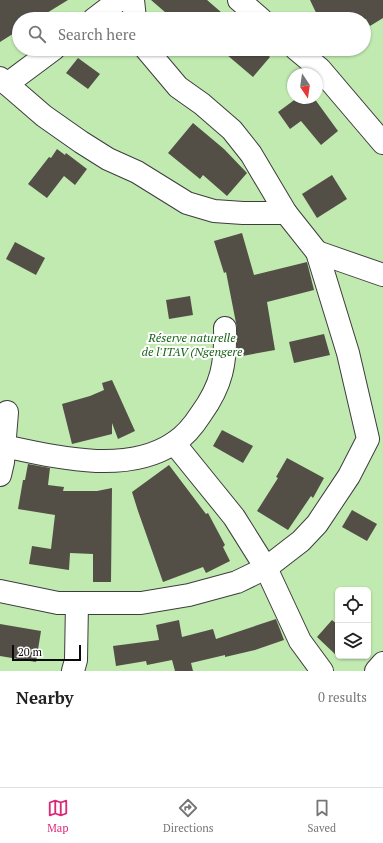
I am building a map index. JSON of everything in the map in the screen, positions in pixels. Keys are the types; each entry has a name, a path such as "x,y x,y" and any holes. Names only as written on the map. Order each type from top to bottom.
{"street":[{"path":"103,12 119,0"},
{"path":"133,0 134,12"},
{"path":"239,0 254,12"},
{"path":"42,56 2,80 44,116 81,142 108,159 137,172 187,203 214,211 286,213"},
{"path":"0,591 58,603 141,603 190,595 237,582 266,568 301,541 317,524 349,476 375,442 317,252 286,213 251,154 232,130 202,104 178,87 152,56"},
{"path":"304,56 320,69 383,143"},
{"path":"317,252 383,275"},
{"path":"4,446 60,458 99,462 138,458 174,443 192,428 209,403 221,378 225,345 225,328"},
{"path":"0,475 3,462 7,412"},
{"path":"174,443 234,518 266,568 300,641 322,671"},
{"path":"73,671 76,660 77,603"},
{"path":"376,671 383,663"}],"green space":[{"name":"Réserve naturelle de l'ITAV (Ngengere","path":"0,0 383,0 383,671 0,671"}],"building":[{"path":"0,0 68,0 48,12 12,12 12,34 0,42"},
{"path":"151,0 207,0 221,12 165,12"},
{"path":"310,0 383,0 383,18 371,25 371,12 316,12"},
{"path":"228,56 269,56 270,57 253,77"},
{"path":"78,58 100,74 88,89 66,73"},
{"path":"289,104 318,104 338,131 321,145 301,121 290,129 278,112"},
{"path":"193,123 224,149 247,173 227,196 203,175 200,179 168,153"},
{"path":"57,149 65,155 66,153 87,169 75,185 64,176 47,198 28,184"},
{"path":"332,175 347,199 317,218 302,194"},
{"path":"242,233 254,275 307,262 314,290 267,302 275,350 237,357 237,328 226,272 224,273 214,241"},
{"path":"15,242 45,258 36,275 6,259"},
{"path":"190,296 193,315 169,319 166,300"},
{"path":"324,334 330,355 294,363 289,342"},
{"path":"112,380 135,431 118,439 112,423 112,434 72,444 62,404 90,396 104,390 102,383"},
{"path":"222,430 253,446 243,463 213,446"},
{"path":"287,458 324,478 313,498 311,496 288,530 257,511 278,478 276,477"},
{"path":"28,464 50,468 48,485 64,487 63,491 97,491 112,488 111,582 93,582 93,554 70,553 69,570 29,564 32,546 51,549 55,515 18,509 23,480 25,480"},
{"path":"169,465 206,514 208,513 225,545 223,547 230,561 206,573 203,567 163,582 132,492"},
{"path":"352,510 377,524 367,541 342,527"},
{"path":"276,619 284,640 255,650 191,663 193,671 175,671 172,660 147,665 146,661 116,666 113,646 159,640 156,625 179,620 182,637 213,629 216,639"},
{"path":"332,620 335,622 335,654 317,637"},
{"path":"0,624 41,631 36,662 0,656"}]}
